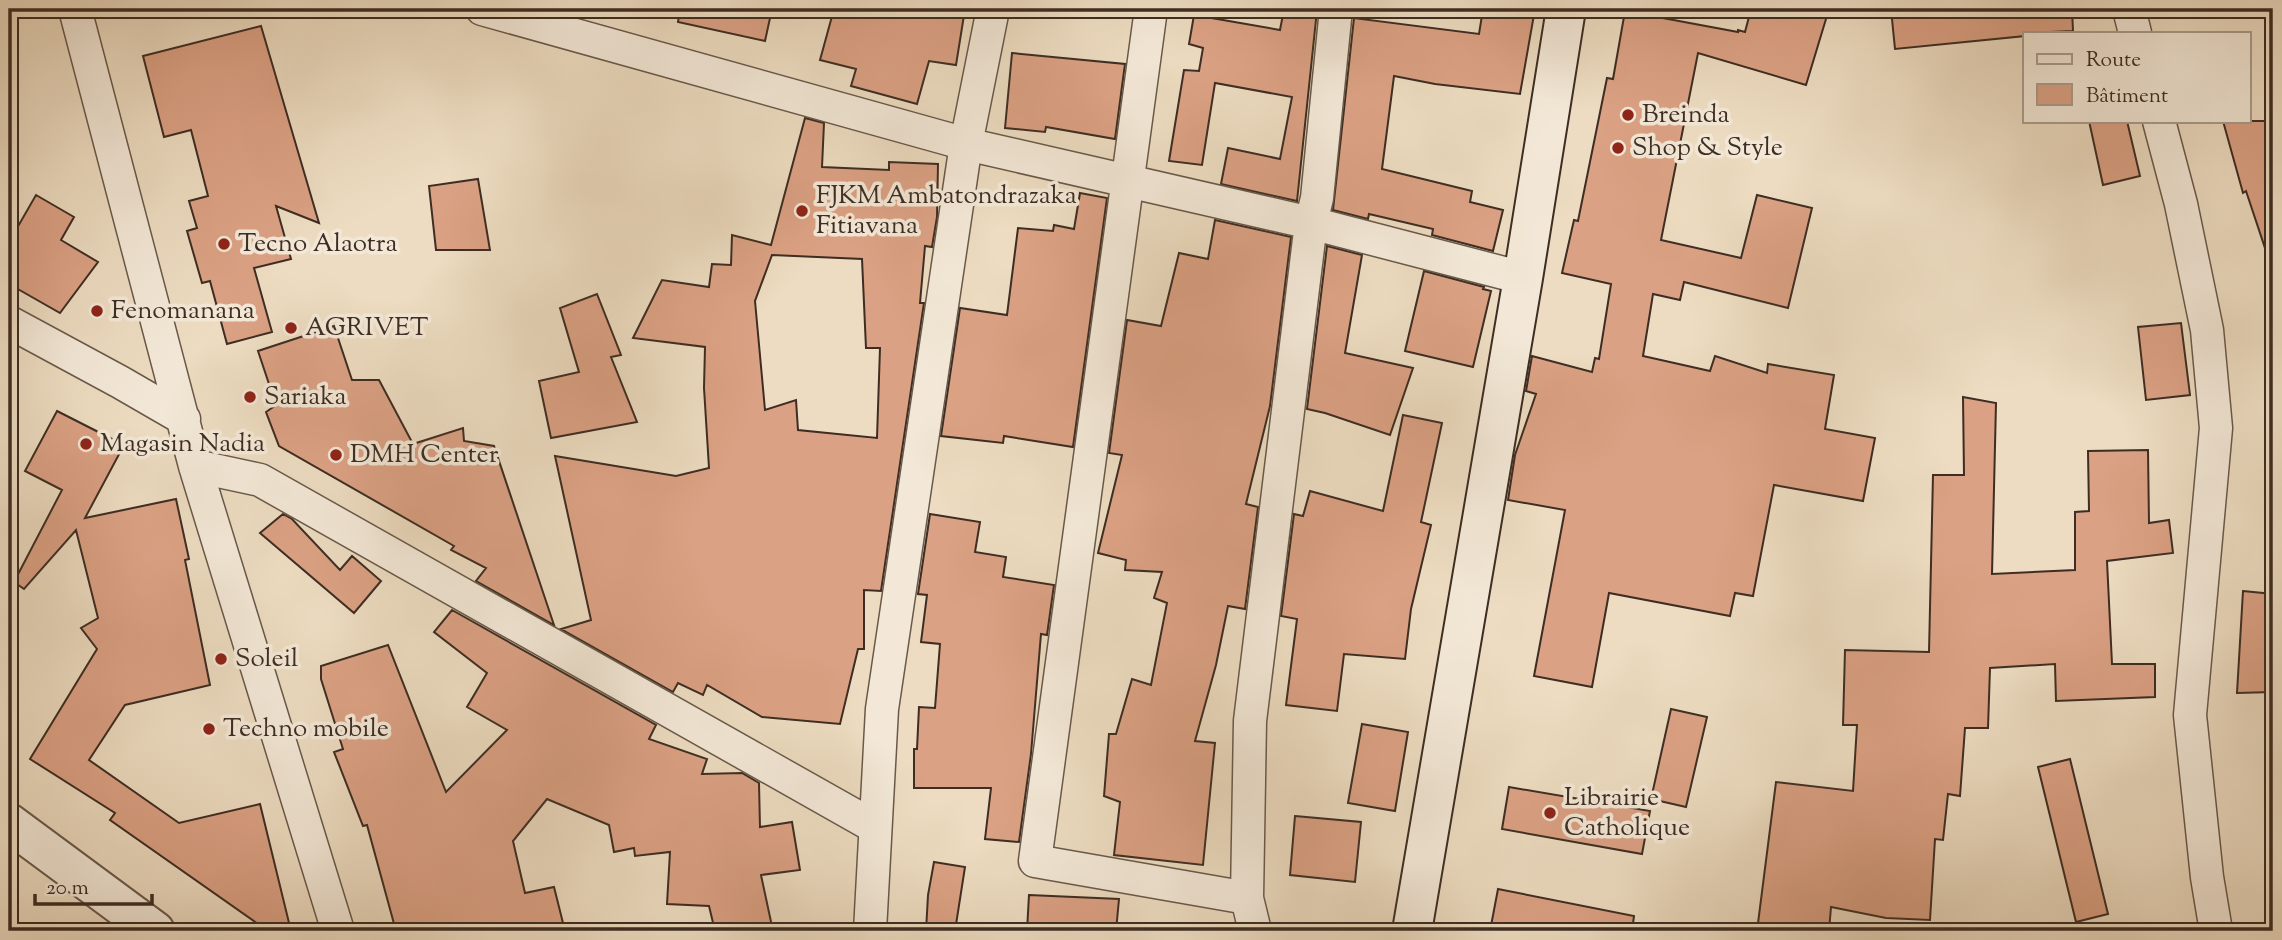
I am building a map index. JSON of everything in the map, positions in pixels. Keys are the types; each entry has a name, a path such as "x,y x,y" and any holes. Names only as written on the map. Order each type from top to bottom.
{"main road":[{"path":"1412,931 1566,9"},
{"path":"9,823 155,931"}],"street":[{"path":"75,9 195,466 338,931"},
{"path":"482,9 966,144 1311,223 1523,278"},
{"path":"870,931 882,709 966,144 993,9"},
{"path":"1151,9 1035,861 1247,898"},
{"path":"1255,931 1247,898 1250,721 1311,223 1317,198 1336,9"},
{"path":"2129,9 2135,32"},
{"path":"2159,122 2181,204 2207,330 2216,428 2190,715 2207,877 2216,931"},
{"path":"9,322 184,419"},
{"path":"195,466 260,480 875,827"}],"building":[{"path":"680,9 772,9 765,41 678,22"},
{"path":"834,9 965,9 956,65 929,61 917,104 851,86 856,69 820,60"},
{"path":"1284,9 1317,10 1297,201 1221,184 1228,148 1280,159 1292,97 1215,83 1202,165 1169,161 1184,70 1199,71 1203,48 1189,44 1194,15 1280,30"},
{"path":"1483,9 1535,9 1520,94 1435,84 1394,76 1382,169 1472,191 1470,202 1503,210 1493,251 1432,235 1433,229 1369,214 1368,219 1333,210 1354,18 1479,34"},
{"path":"1751,9 1829,9 1806,85 1698,53 1661,240 1741,258 1757,195 1812,208 1788,308 1684,282 1680,300 1653,294 1643,356 1710,371 1715,356 1767,373 1768,364 1834,375 1825,429 1875,438 1863,501 1774,485 1753,596 1735,593 1730,616 1609,593 1592,687 1534,676 1565,510 1508,500 1515,455 1536,394 1526,391 1532,356 1592,372 1595,358 1599,359 1611,284 1562,273 1574,220 1578,221 1607,78 1613,79 1625,11 1745,32"},
{"path":"1891,9 2072,9 2073,31 2023,32 2023,36 1895,49"},
{"path":"261,26 319,223 276,206 291,259 254,268 272,332 227,344 210,281 202,283 187,231 197,228 189,201 208,196 191,130 164,137 143,56"},
{"path":"1012,53 1125,64 1115,139 1046,127 1045,132 1005,128"},
{"path":"805,118 824,123 822,167 889,170 889,162 938,164 937,217 932,247 925,246 920,303 924,303 881,591 864,590 864,649 858,649 840,724 762,717 707,685 703,695 678,683 673,692 561,629 591,620 555,456 676,476 709,468 704,388 705,347 633,338 662,280 709,287 712,264 731,265 732,235 771,245","holes":["772,255 862,259 866,348 880,348 877,438 798,430 796,400 765,410 755,301"]},
{"path":"2273,121 2273,253 2267,254 2246,191 2243,193 2223,122"},
{"path":"2089,122 2127,122 2140,176 2103,185"},
{"path":"478,179 490,250 436,250 429,186"},
{"path":"1080,193 1107,198 1073,447 1004,436 1003,443 941,436 960,308 1007,315 1018,228 1053,231 1054,225 1074,229"},
{"path":"36,195 74,217 61,240 98,262 60,313 9,284 9,242"},
{"path":"1215,220 1291,237 1270,406 1246,504 1258,507 1245,609 1228,606 1216,665 1195,741 1215,743 1203,865 1114,855 1120,802 1104,796 1109,734 1116,734 1132,679 1151,685 1167,603 1154,598 1162,572 1125,570 1126,560 1098,553 1122,455 1109,453 1127,320 1161,326 1179,253 1208,259"},
{"path":"1327,246 1362,255 1345,353 1413,368 1390,435 1307,409"},
{"path":"1424,271 1491,291 1473,367 1405,351"},
{"path":"597,294 621,355 611,357 637,422 551,438 539,381 579,372 560,308"},
{"path":"2181,323 2190,395 2146,400 2138,327"},
{"path":"334,326 352,380 379,380 413,444 463,428 464,441 494,446 554,625 476,581 486,568 451,550 454,546 279,446 266,412 276,405 258,351"},
{"path":"1963,397 1996,403 1992,574 2075,570 2075,512 2089,511 2088,451 2148,450 2149,523 2169,520 2173,553 2107,561 2112,664 2155,664 2155,697 2056,701 2055,664 1990,668 1988,728 1965,728 1960,796 1948,794 1943,840 1935,839 1930,920 1886,918 1831,907 1829,931 1757,931 1776,782 1853,791 1857,725 1843,725 1845,650 1929,652 1933,475 1964,475"},
{"path":"57,411 124,445 85,518 176,499 189,559 185,560 210,685 125,705 89,760 179,823 260,804 291,931 268,931 110,820 115,813 30,759 97,649 81,628 98,618 76,530 24,589 14,582 62,490 25,471"},
{"path":"1403,415 1442,423 1421,522 1431,525 1411,609 1405,659 1344,654 1337,711 1286,705 1297,619 1281,616 1294,514 1303,516 1310,491 1383,511"},
{"path":"283,514 292,519 340,570 352,556 381,581 354,613 260,533"},
{"path":"930,514 980,522 975,552 1006,557 1003,577 1054,585 1047,635 1041,634 1031,754 1019,842 985,839 991,788 914,788 914,749 917,749 919,707 935,708 940,644 921,642 927,595 918,594"},
{"path":"2243,591 2273,594 2273,692 2237,693"},
{"path":"452,610 656,725 649,739 707,759 702,774 742,773 759,783 760,827 792,822 800,870 761,875 773,931 715,931 709,906 667,904 670,852 635,856 634,848 614,852 609,825 547,799 513,841 525,893 554,887 565,931 396,931 367,825 363,826 334,752 343,749 321,679 321,666 388,645 446,792 507,730 467,707 487,673 434,632"},
{"path":"1671,709 1707,717 1686,807 1651,799"},
{"path":"1362,724 1408,732 1395,811 1348,803"},
{"path":"2070,759 2108,914 2076,922 2038,767"},
{"path":"1509,787 1650,811 1642,854 1502,829"},
{"path":"1295,816 1361,822 1355,882 1290,875"},
{"path":"934,862 965,867 955,931 926,931 928,895"},
{"path":"1498,889 1634,916 1632,931 1490,931"},
{"path":"1029,895 1119,899 1116,931 1027,931"}],"place":[{"name":"Breinda","path":"1628,115"},
{"name":"Shop & Style","path":"1618,148"},
{"name":"FJKM Ambatondrazaka Fitiavana","path":"802,211"},
{"name":"Tecno Alaotra","path":"224,244"},
{"name":"Fenomanana","path":"97,311"},
{"name":"AGRIVET","path":"291,328"},
{"name":"Sariaka","path":"250,397"},
{"name":"Magasin Nadia","path":"86,444"},
{"name":"DMH Center","path":"336,455"},
{"name":"Soleil","path":"221,659"},
{"name":"Techno mobile","path":"209,729"},
{"name":"Librairie Catholique","path":"1550,813"}]}
